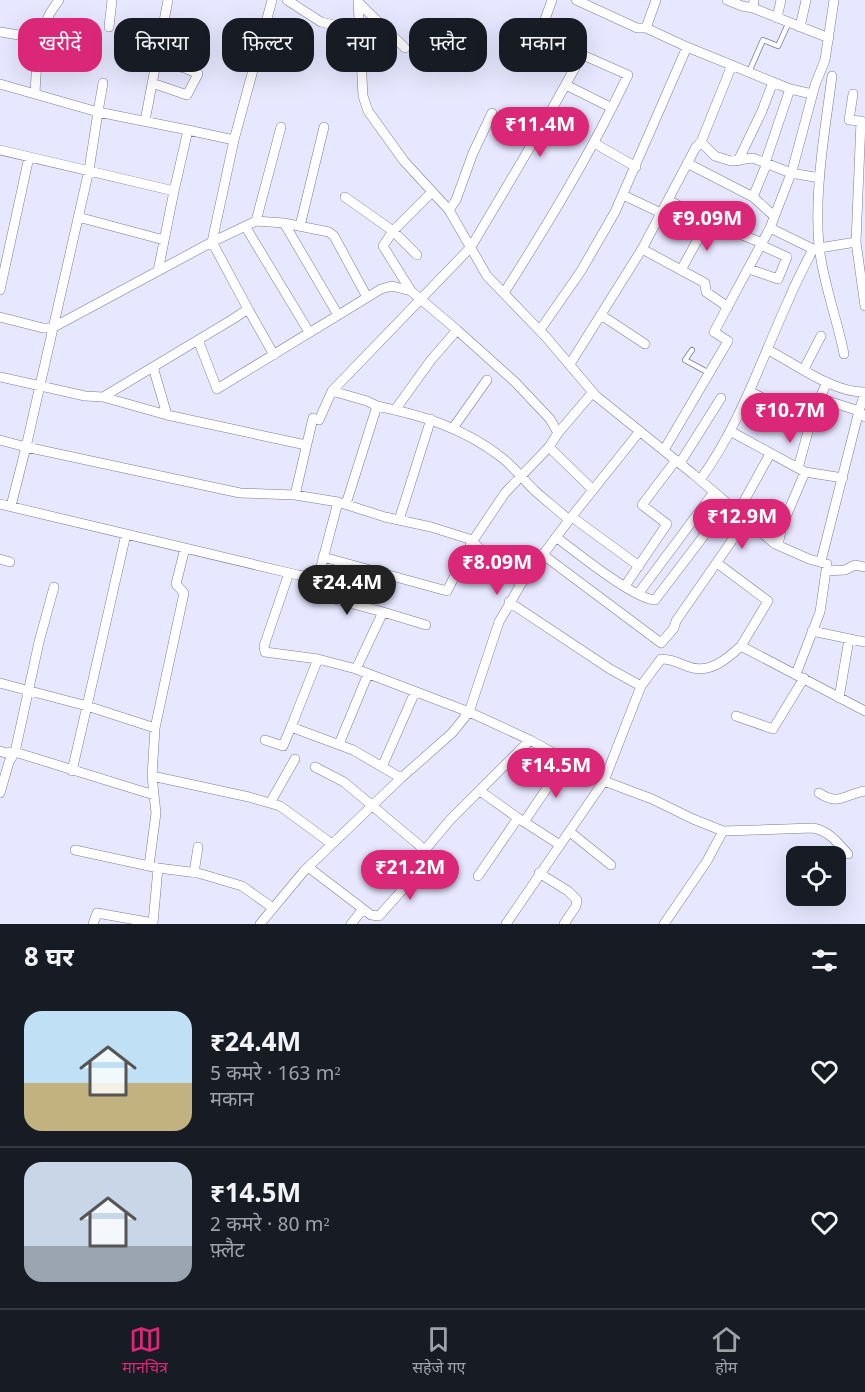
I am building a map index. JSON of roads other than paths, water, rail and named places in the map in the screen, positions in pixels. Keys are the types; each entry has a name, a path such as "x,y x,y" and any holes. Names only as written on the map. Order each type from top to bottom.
{"street":[{"path":"48,18 59,0"},
{"path":"109,27 112,0"},
{"path":"165,18 168,0"},
{"path":"272,0 234,140 212,242 274,355"},
{"path":"287,0 326,23"},
{"path":"546,18 552,0"},
{"path":"576,0 772,82 812,94"},
{"path":"646,28 656,0"},
{"path":"727,0 742,6 753,2 777,18 829,38"},
{"path":"777,18 781,0"},
{"path":"800,27 803,0"},
{"path":"664,450 728,341 714,332 770,228 791,173 812,94 825,60 834,0"},
{"path":"358,2 359,18"},
{"path":"358,2 405,48"},
{"path":"0,32 18,35"},
{"path":"540,330 581,271 624,195 687,47"},
{"path":"504,293 566,195 628,75 587,57"},
{"path":"570,364 642,249 696,147 701,142 732,65"},
{"path":"35,93 36,72"},
{"path":"145,121 154,72"},
{"path":"152,83 187,95 198,74 194,72"},
{"path":"362,72 363,96 368,111 404,161 449,210 487,276 540,330 593,392 777,545 827,564 820,612 812,631 800,676 773,729 736,716"},
{"path":"295,495 306,445 316,419 332,391 471,247 573,72"},
{"path":"832,76 820,178 816,248 844,354"},
{"path":"738,161 762,111 772,82"},
{"path":"10,506 41,387 52,328 89,170 104,83"},
{"path":"0,84 98,112 234,140"},
{"path":"566,85 612,108"},
{"path":"753,197 790,88"},
{"path":"853,94 849,120 861,121 856,242 865,306"},
{"path":"449,210 456,200 473,153 492,113"},
{"path":"256,221 281,127"},
{"path":"300,226 324,127"},
{"path":"158,271 188,130"},
{"path":"701,142 715,156 732,161 748,158 791,173 820,178"},
{"path":"594,143 636,167"},
{"path":"0,150 174,191"},
{"path":"705,173 715,156"},
{"path":"0,290 29,157"},
{"path":"687,164 753,197 774,216"},
{"path":"432,192 393,231 383,246 411,291 515,382 550,419 558,433"},
{"path":"624,195 661,213"},
{"path":"345,197 393,231 417,255"},
{"path":"668,200 787,257 778,279 749,269"},
{"path":"78,217 164,240"},
{"path":"681,270 708,220"},
{"path":"0,317 52,328 212,242 256,221 300,226 328,232 334,236 367,297"},
{"path":"284,223 338,315"},
{"path":"244,226 309,332"},
{"path":"770,228 816,248 856,242"},
{"path":"700,480 730,432 768,350 788,299 816,248"},
{"path":"642,249 705,283 706,292 728,307"},
{"path":"198,340 217,388 381,289 392,286 411,291"},
{"path":"103,397 248,309"},
{"path":"601,315 645,344"},
{"path":"395,410 431,360 457,330"},
{"path":"804,369 821,336"},
{"path":"768,350 840,388 865,392 862,414 821,561"},
{"path":"153,367 167,415"},
{"path":"0,377 85,396 103,397 167,415 306,445"},
{"path":"453,428 487,380"},
{"path":"777,545 801,470 809,428 808,422 827,382"},
{"path":"332,391 377,406 431,419 484,444 571,518 639,566"},
{"path":"749,391 808,422"},
{"path":"323,557 447,591 472,542 505,493 549,447 593,392"},
{"path":"625,586 667,524 642,505 678,462 721,398"},
{"path":"819,398 862,414"},
{"path":"377,406 323,557 318,590 323,596 426,625"},
{"path":"399,520 431,419"},
{"path":"260,924 308,867 401,778 452,734 469,712 499,622 509,602 542,554 640,431"},
{"path":"730,432 801,470 843,478"},
{"path":"0,440 240,492 295,495 342,503 431,527 472,542 521,584"},
{"path":"549,447 593,490"},
{"path":"738,512 770,453"},
{"path":"638,594 714,492"},
{"path":"0,504 318,578"},
{"path":"556,537 625,586 649,600 655,600 660,597 728,504"},
{"path":"542,554 661,644 734,539 753,524"},
{"path":"72,771 126,534"},
{"path":"93,924 97,914 156,923 154,867 156,813 152,776 155,728 184,593 176,584 185,548"},
{"path":"0,559 10,562"},
{"path":"506,924 604,781 641,686 661,659 672,659 691,668 706,668 725,661 741,646 768,601 717,563"},
{"path":"826,571 845,570 855,565 865,567"},
{"path":"290,573 264,646 265,652 318,659 356,669 469,712 530,740 604,781 723,831 813,828 822,830 832,837 848,854"},
{"path":"0,794 9,762 15,752 54,587"},
{"path":"509,602 610,669 641,686"},
{"path":"356,669 383,612"},
{"path":"812,631 865,642"},
{"path":"839,698 849,639"},
{"path":"741,646 865,711"},
{"path":"265,740 283,746 318,659"},
{"path":"339,744 368,674"},
{"path":"0,683 87,706 155,728"},
{"path":"382,767 415,692"},
{"path":"291,727 352,750 401,778"},
{"path":"308,867 371,915 379,916 421,869 424,851 450,820 530,740"},
{"path":"0,751 15,752 154,795"},
{"path":"270,803 295,759"},
{"path":"478,876 566,760"},
{"path":"315,767 344,782 424,851"},
{"path":"152,776 280,806 332,844"},
{"path":"480,791 560,845"},
{"path":"819,793 837,801 849,794 865,791"},
{"path":"664,924 707,861 723,831"},
{"path":"570,832 612,865"},
{"path":"194,873 198,847"},
{"path":"75,850 194,873 242,886 273,908"},
{"path":"539,873 568,891 577,900 576,906 564,924"},
{"path":"351,924 363,909"}],"lane":[{"path":"749,72 763,40 778,46 789,22"},
{"path":"692,350 685,360 709,373"}]}
